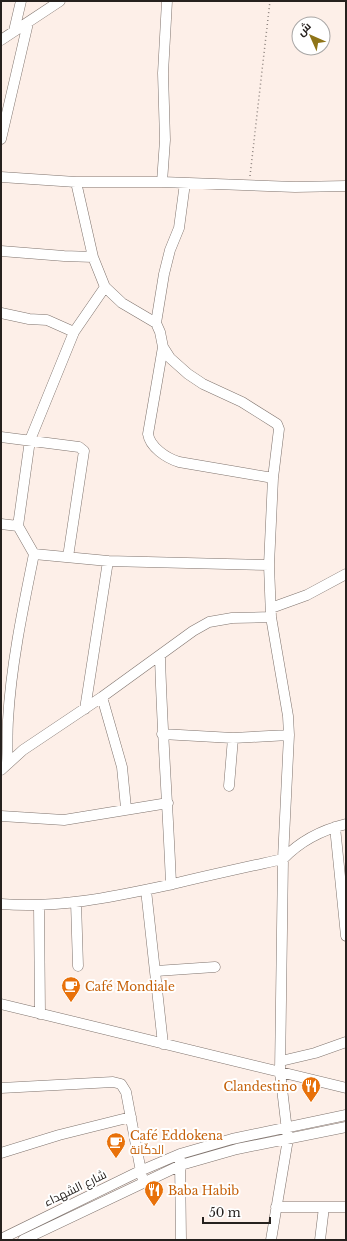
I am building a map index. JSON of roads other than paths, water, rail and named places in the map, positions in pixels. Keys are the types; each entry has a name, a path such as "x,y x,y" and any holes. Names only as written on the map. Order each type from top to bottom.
{"street":[{"path":"14,31 21,1"},
{"path":"1,40 60,1"},
{"path":"162,182 165,140 163,73 167,1"},
{"path":"1,139 28,23"},
{"path":"1,177 76,182 186,182 249,185 346,186"},
{"path":"76,182 93,256 104,287 122,303 156,323"},
{"path":"186,182 179,228 170,250 164,274 156,323 163,347 170,358 188,374 203,384 242,402 254,411 274,420 279,429 273,478 269,565 271,613 276,651 288,716 289,735 283,859 280,1072 288,1139 271,1240"},
{"path":"1,251 51,256 93,256"},
{"path":"4,767 9,742 4,721 34,554 18,526 30,440 74,332 104,287"},
{"path":"1,314 47,320 74,332"},
{"path":"163,347 148,434 152,443 170,460 273,478"},
{"path":"1,437 79,447 84,451 68,557"},
{"path":"1,524 18,526"},
{"path":"34,554 108,561 269,565"},
{"path":"84,709 108,561"},
{"path":"4,767 23,750 102,697 193,631 209,622 271,613 346,574"},
{"path":"160,656 162,734 168,803 171,884"},
{"path":"102,697 122,767 126,808"},
{"path":"162,734 233,738 289,735"},
{"path":"229,786 233,738"},
{"path":"1,816 64,820 126,808 168,803"},
{"path":"1,904 39,906 76,902 146,890 283,859 295,846 306,838 346,824"},
{"path":"335,827 346,936"},
{"path":"146,890 163,1044"},
{"path":"76,902 78,966"},
{"path":"39,906 40,1014"},
{"path":"156,971 215,967"},
{"path":"1,1004 346,1088"},
{"path":"281,1061 315,1053 346,1042"},
{"path":"1,1088 117,1083 124,1087 143,1181"},
{"name":"شارع الشهداء","path":"22,1240 39,1236 180,1160 232,1139 346,1114"},
{"path":"1,1153 59,1135 131,1117"},
{"name":"شارع الشهداء","path":"1,1239 140,1171 180,1160 346,1127"},
{"path":"262,1133 263,1143"},
{"path":"180,1160 181,1240"},
{"path":"276,1207 346,1207"},
{"path":"320,1240 324,1207"}],"place":[{"name":"Café Mondiale","path":"71,1003"},
{"name":"Clandestino","path":"311,1103"},
{"name":"Café Eddokena الدكّانة","path":"116,1159"},
{"name":"Baba Habib","path":"154,1207"}]}
